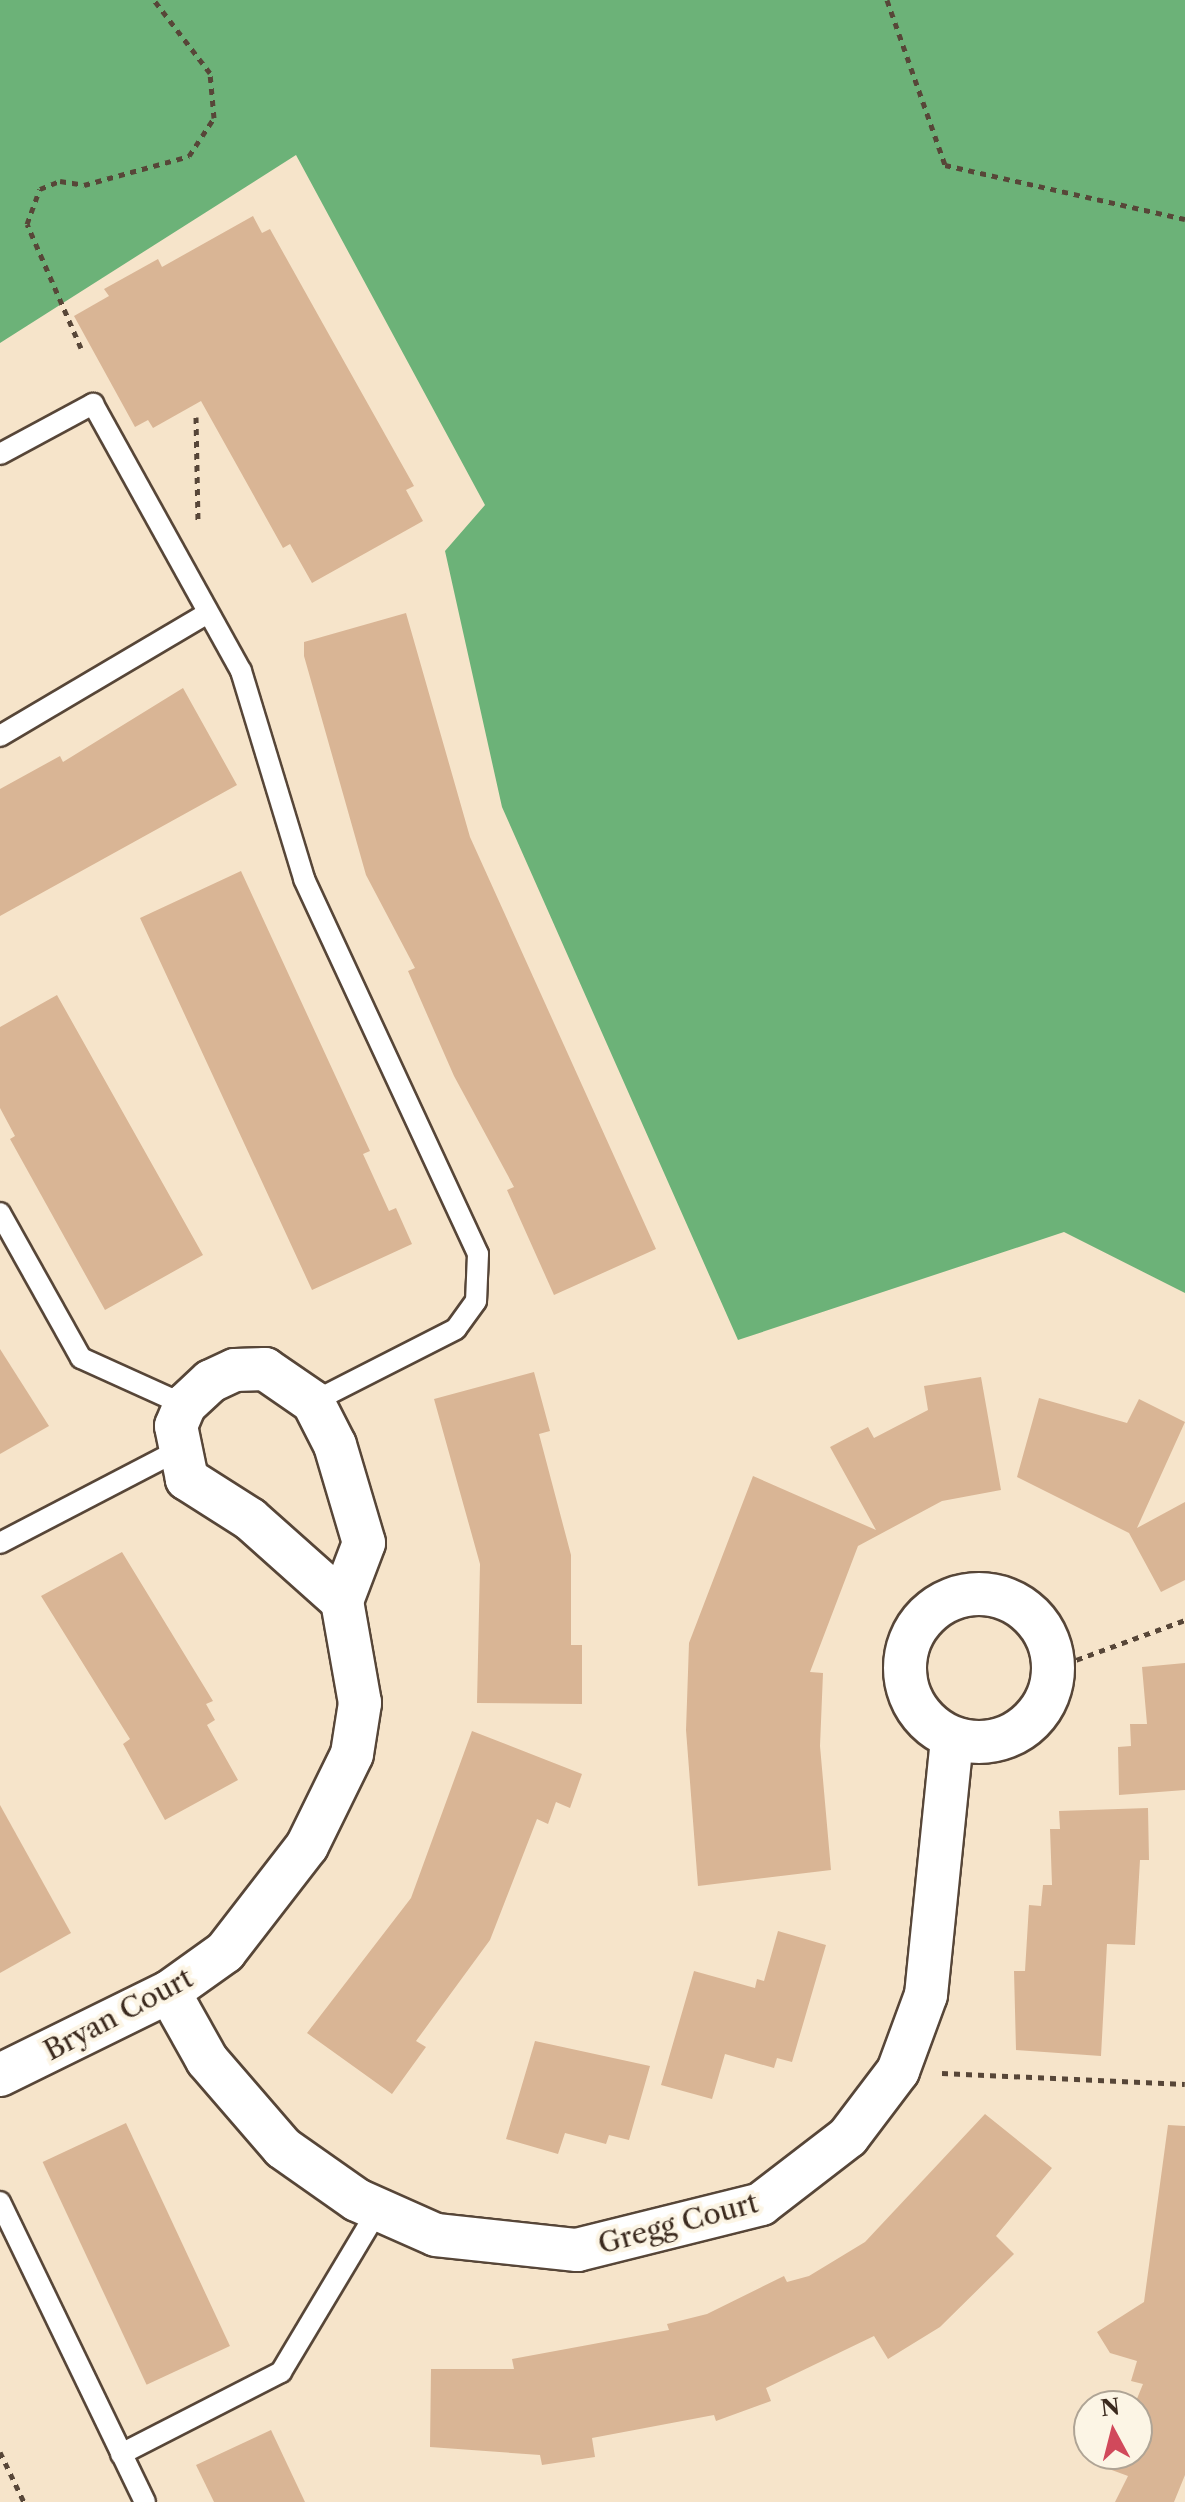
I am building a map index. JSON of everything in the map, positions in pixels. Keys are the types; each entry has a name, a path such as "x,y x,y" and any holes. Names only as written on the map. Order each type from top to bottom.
{"street":[{"path":"265,1369 313,1402 335,1445 364,1543 342,1601 250,1519 187,1479 179,1450 176,1426 185,1405 235,1370 265,1369"},
{"path":"960,1596 1011,1601 1033,1616 1054,1668 1032,1721 1003,1739 952,1738 926,1721 904,1675 913,1633 930,1612 960,1596"},
{"name":"Bryan Court","path":"0,2075 169,1992 225,1952 275,1896 334,1802 360,1703 342,1601"},
{"name":"Gregg Court","path":"169,1992 207,2060 283,2148 378,2210 436,2235 577,2250 761,2204 848,2137 898,2071 926,1995 952,1738"}],"lane":[{"path":"0,454 93,404 205,615 241,671 304,879 478,1254 476,1301 456,1329 313,1402"},
{"path":"0,736 205,615"},
{"path":"0,1213 81,1358 185,1405"},
{"path":"0,1543 179,1450"},
{"path":"0,2202 145,2502"},
{"path":"121,2454 281,2372 378,2210"}],"path":[{"path":"81,348 27,224 40,189 60,181 84,185 189,156 214,118 210,73 154,0"},
{"path":"887,0 945,165 1185,219"},
{"path":"196,417 198,540"},
{"path":"1054,1668 1185,1620"},
{"path":"898,2071 1185,2084"},
{"path":"0,2452 24,2502"}],"green space":[{"path":"0,0 1185,0 1185,1293 1064,1232 738,1340 502,807 445,551 485,505 296,155 0,343"}],"building":[{"path":"253,216 262,233 270,229 414,486 406,490 423,521 312,583 290,544 283,548 201,401 153,428 148,420 135,427 74,316 109,296 104,289 158,259 162,267"},
{"path":"406,613 470,837 656,1249 554,1295 507,1190 514,1187 454,1076 408,971 415,968 366,875 304,656 304,642"},
{"path":"183,688 237,785 0,916 0,789 60,756 63,762"},
{"path":"241,871 370,1151 363,1154 389,1211 396,1208 412,1244 312,1290 140,918"},
{"path":"57,995 203,1255 105,1310 10,1139 15,1136 0,1108 0,1027"},
{"path":"0,1349 49,1426 0,1454"},
{"path":"534,1372 550,1431 539,1434 571,1555 571,1645 582,1645 582,1704 477,1703 480,1564 434,1399"},
{"path":"981,1377 1001,1490 942,1501 858,1546 810,1672 823,1673 820,1746 831,1870 698,1886 686,1730 689,1643 753,1476 876,1530 830,1447 868,1427 874,1438 928,1410 924,1386"},
{"path":"1039,1398 1127,1423 1139,1399 1185,1422 1137,1528 1185,1502 1185,1580 1161,1592 1129,1533 1017,1477"},
{"path":"122,1552 213,1701 206,1704 215,1720 207,1725 238,1780 165,1820 123,1744 130,1739 41,1596"},
{"path":"1185,1663 1185,1790 1119,1795 1118,1747 1131,1746 1130,1724 1147,1724 1142,1667"},
{"path":"472,1731 582,1774 570,1808 556,1802 548,1824 537,1819 490,1940 416,2041 426,2047 392,2094 307,2033 411,1898"},
{"path":"0,1805 71,1933 0,1973"},
{"path":"1148,1808 1149,1860 1140,1860 1135,1945 1107,1944 1101,2056 1016,2050 1014,1971 1025,1971 1029,1905 1041,1906 1043,1885 1052,1885 1050,1829 1060,1829 1059,1811"},
{"path":"778,1931 826,1945 792,2062 777,2058 774,2068 725,2054 712,2099 661,2085 694,1971 755,1988 757,1979 764,1981"},
{"path":"535,2041 650,2066 629,2140 609,2135 606,2144 565,2133 558,2154 506,2139"},
{"path":"985,2114 1052,2168 996,2236 1014,2254 940,2327 888,2359 874,2336 766,2388 771,2401 716,2421 714,2415 592,2438 595,2457 542,2465 540,2455 430,2447 431,2369 514,2369 512,2359 669,2330 667,2324 707,2314 784,2276 787,2282 809,2276 865,2242"},
{"path":"126,2123 230,2346 147,2385 43,2162"},
{"path":"1168,2125 1185,2126 1185,2475 1174,2502 1115,2502 1128,2476 1112,2470 1153,2470 1153,2390 1141,2390 1143,2384 1131,2381 1137,2361 1110,2353 1097,2332 1144,2302"},
{"path":"271,2430 305,2502 214,2502 196,2465"}]}
